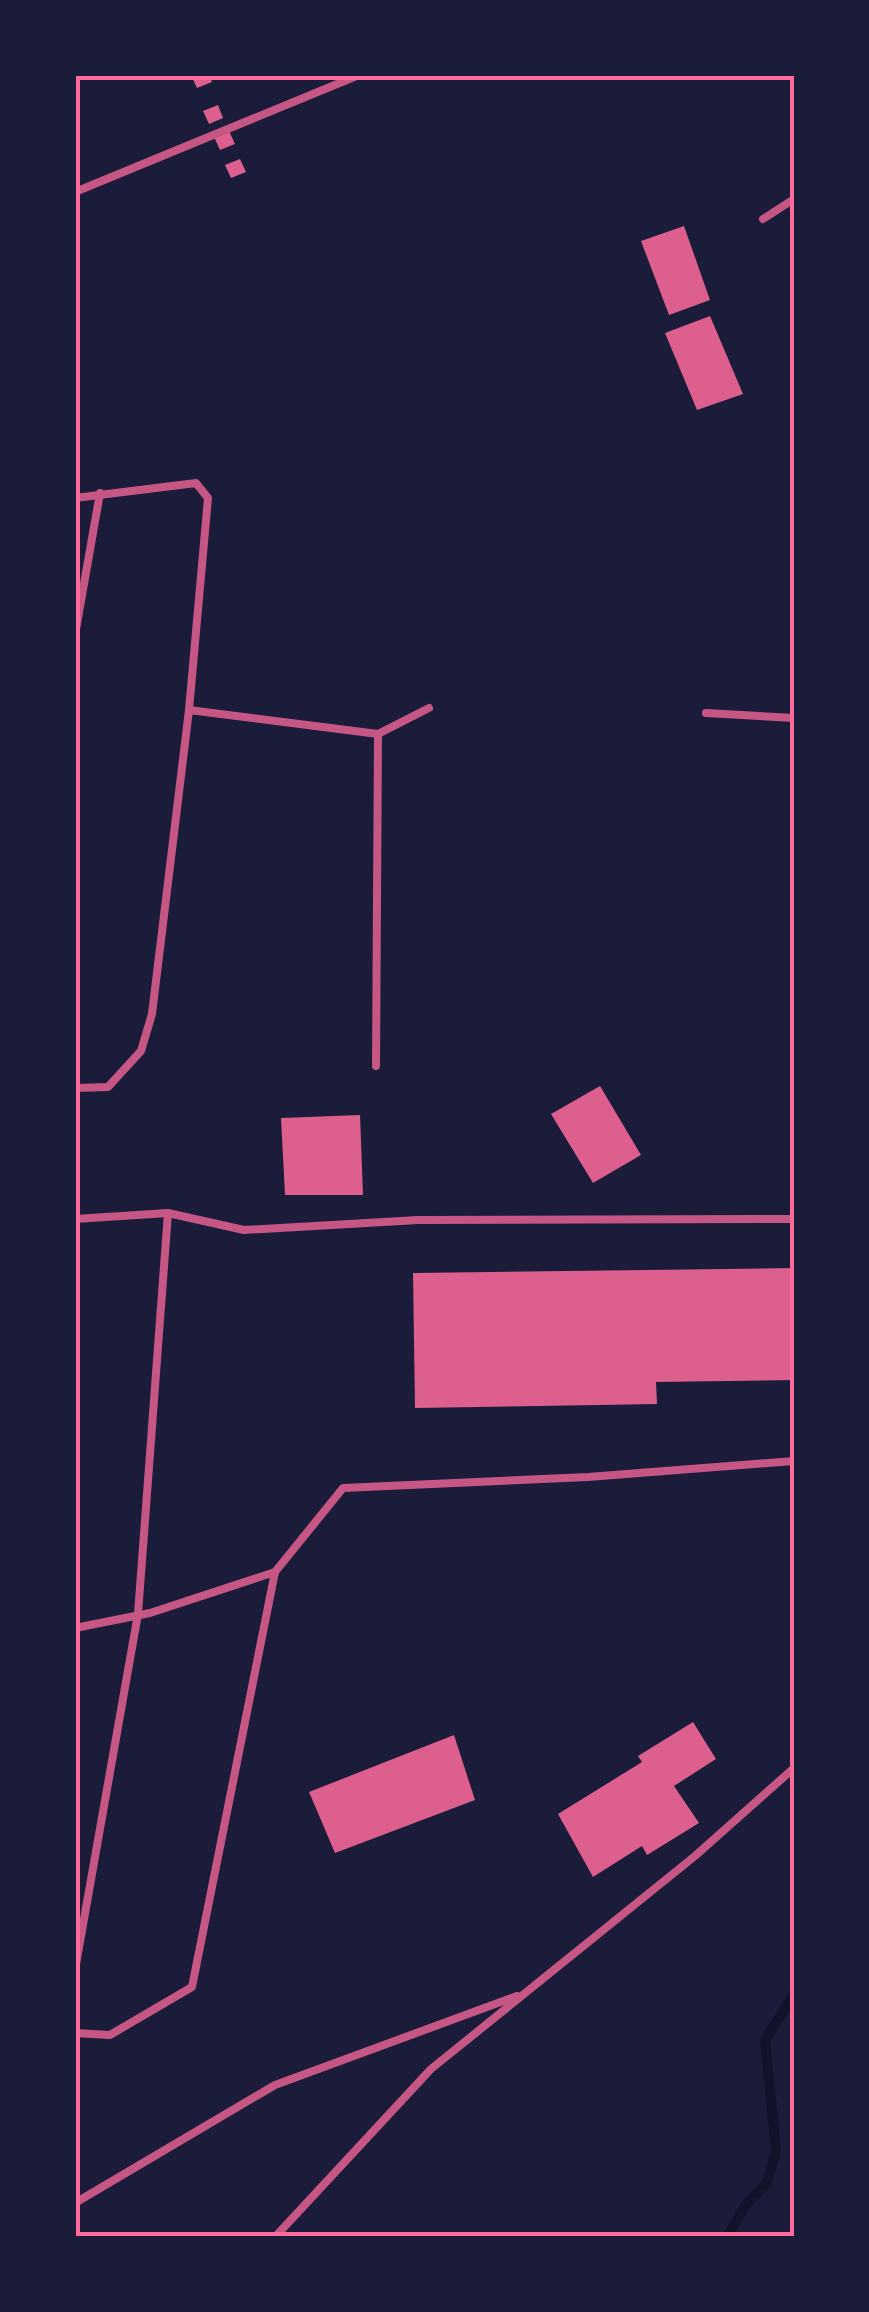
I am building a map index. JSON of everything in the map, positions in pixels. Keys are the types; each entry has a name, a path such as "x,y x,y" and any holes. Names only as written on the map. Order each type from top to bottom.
{"lane":[{"path":"75,192 359,75"},
{"path":"763,219 794,199"},
{"path":"75,498 196,483 208,498 189,710 152,1014 142,1051 108,1087 75,1088"},
{"path":"75,635 100,493"},
{"path":"189,710 378,734 429,708"},
{"path":"706,714 794,718"},
{"path":"376,1066 378,734"},
{"path":"75,1219 168,1212 244,1230 418,1220 794,1220"},
{"path":"75,1970 138,1614 168,1212"},
{"path":"75,2033 110,2034 192,1987 274,1572 342,1488 588,1477 794,1461"},
{"path":"75,1628 138,1614 274,1572"},
{"path":"276,2237 431,2068 695,1856 794,1768"},
{"path":"75,2203 276,2085 525,1993"}],"building":[{"path":"191,75 209,75 212,82 197,88"},
{"path":"218,105 223,118 209,124 203,111"},
{"path":"229,131 235,144 220,150 214,137"},
{"path":"240,159 246,172 231,178 225,165"},
{"path":"684,226 710,300 669,315 641,241"},
{"path":"710,316 743,394 697,410 665,333"},
{"path":"600,1086 641,1155 593,1183 551,1114"},
{"path":"360,1115 363,1195 285,1195 281,1118"},
{"path":"794,1268 794,1380 656,1382 657,1404 415,1408 413,1273"},
{"path":"693,1722 716,1759 674,1786 699,1823 647,1855 642,1846 593,1877 558,1814 642,1762 638,1756"},
{"path":"454,1735 475,1800 335,1853 309,1792"}],"waterway":[{"path":"727,2237 747,2203 767,2183 776,2150 765,2040 794,1994"}]}
